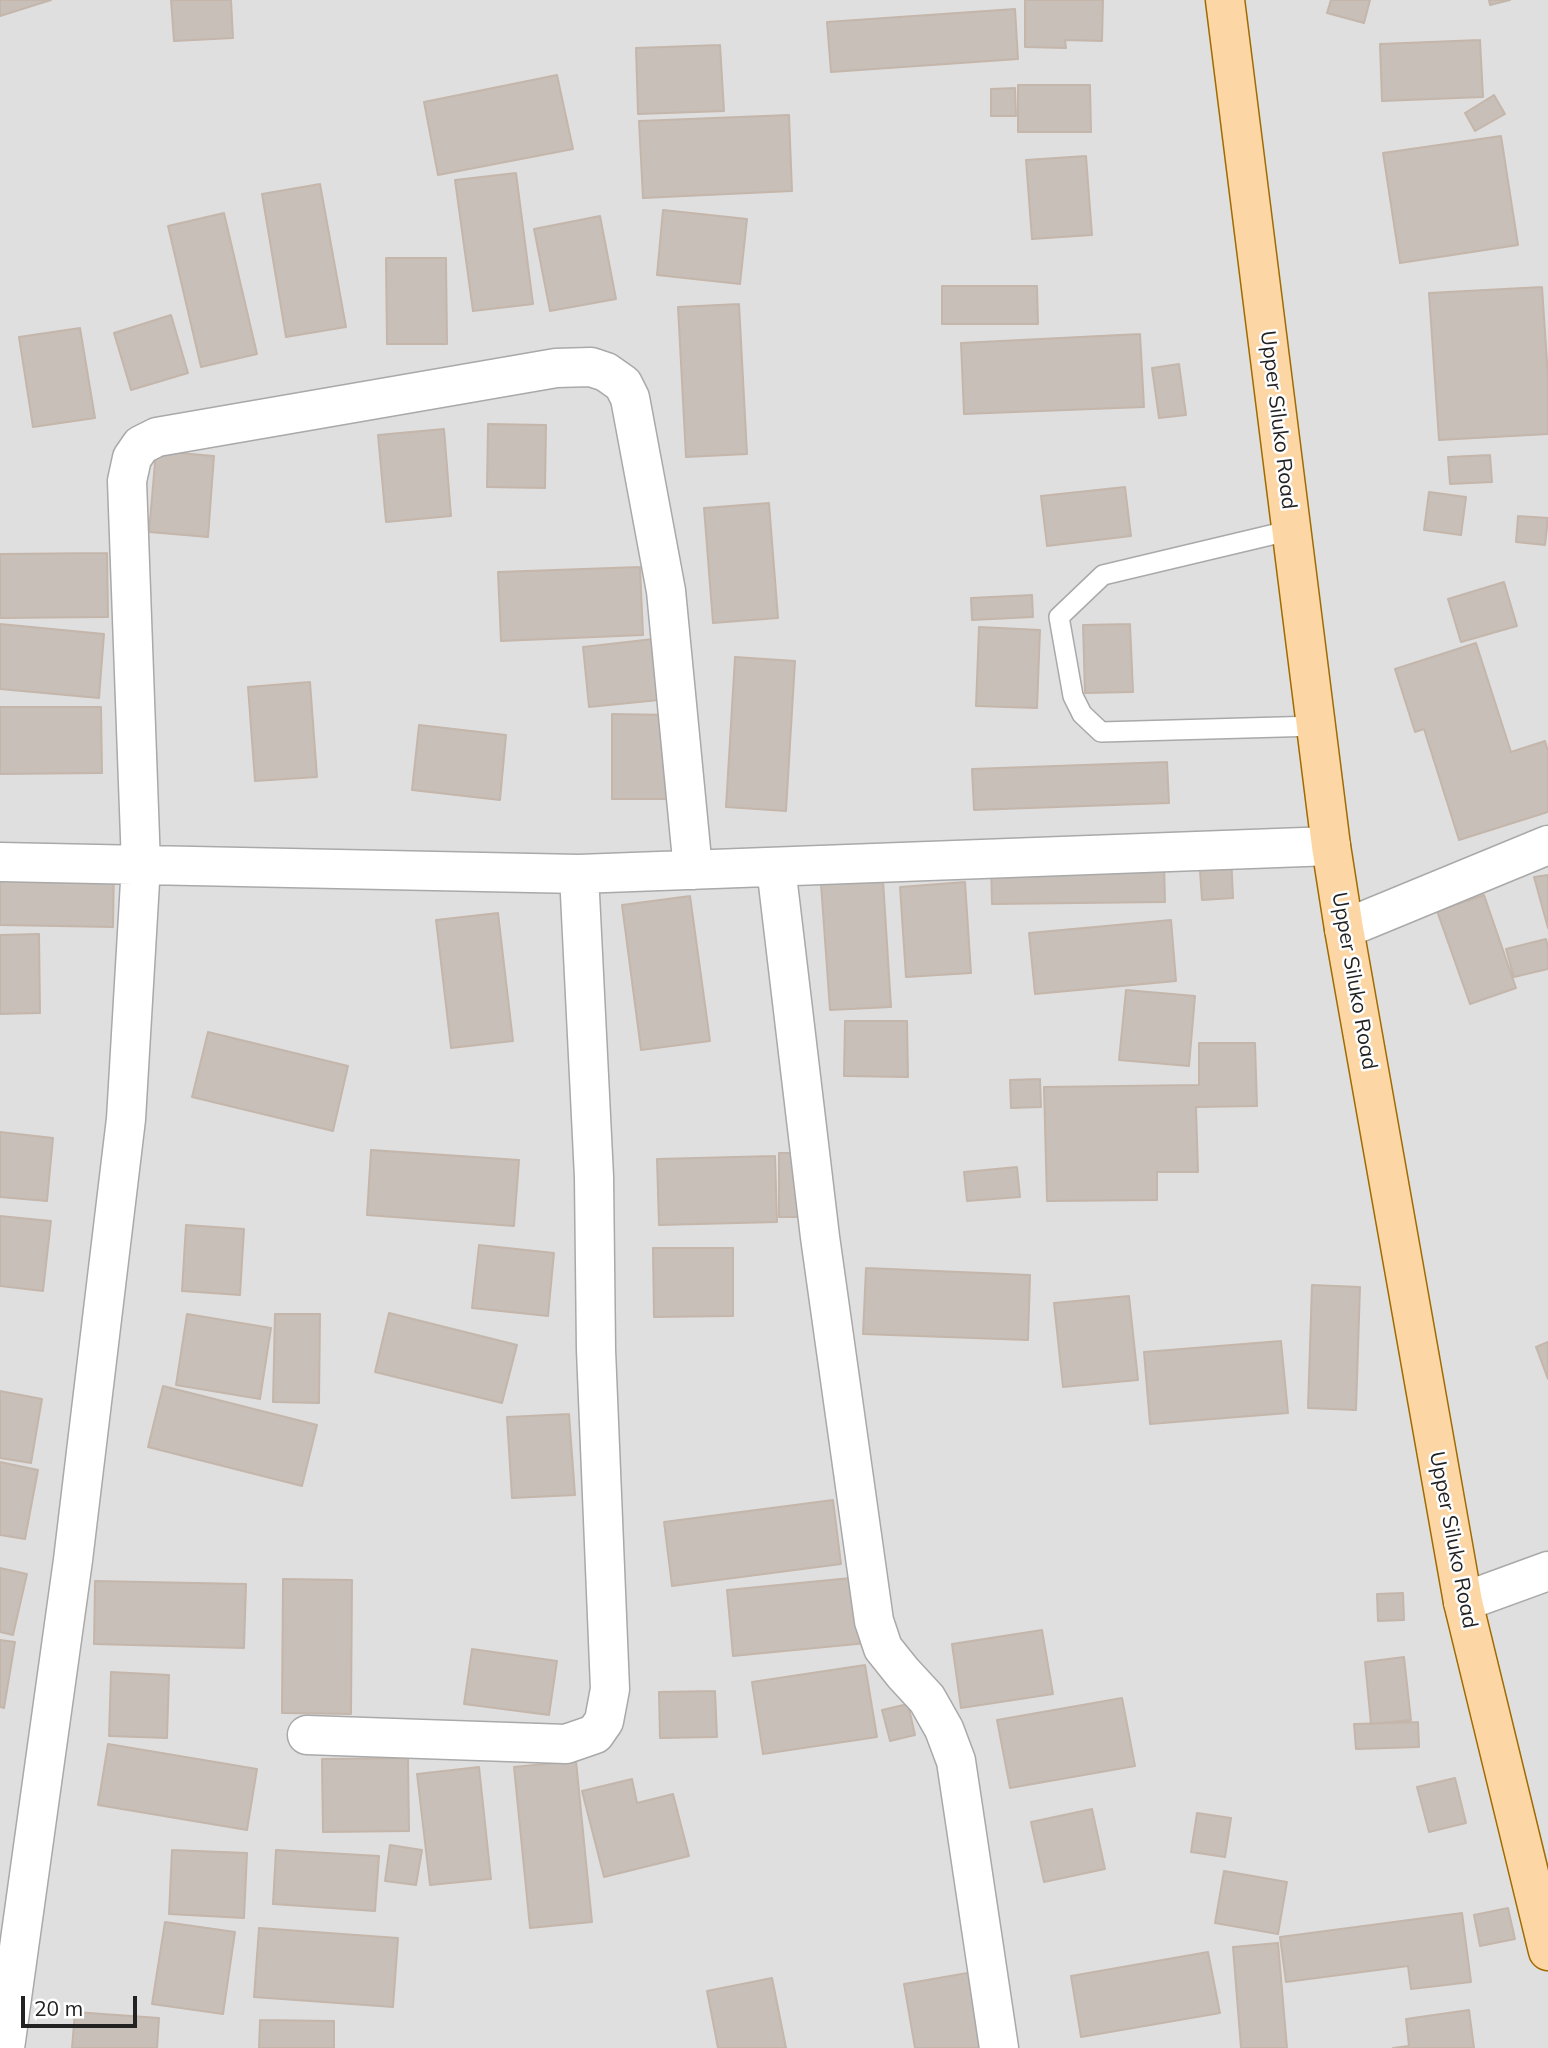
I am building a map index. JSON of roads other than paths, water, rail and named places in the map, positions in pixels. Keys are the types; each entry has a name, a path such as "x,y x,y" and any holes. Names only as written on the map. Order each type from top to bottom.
{"main road":[{"name":"Upper Siluko Road","path":"1226,0 1331,846 1344,929 1462,1602 1548,1951"}],"street":[{"path":"5,2048 71,1574 126,1119 141,865 127,481 132,458 141,445 156,437 556,368 591,366 607,372 623,384 630,398 666,591 693,870"},
{"path":"1344,929 1548,845"},
{"path":"0,862 579,874 1331,846"},
{"path":"776,867 820,1237 874,1621 883,1648 927,1699 944,1729 956,1761 999,2048"},
{"path":"307,1735 566,1744 595,1734 604,1721 610,1689 596,1350 594,1177 579,874"},
{"path":"1462,1602 1548,1571"}],"lane":[{"path":"1292,530 1103,575 1059,617 1073,696 1082,714 1101,732 1317,726"}]}
